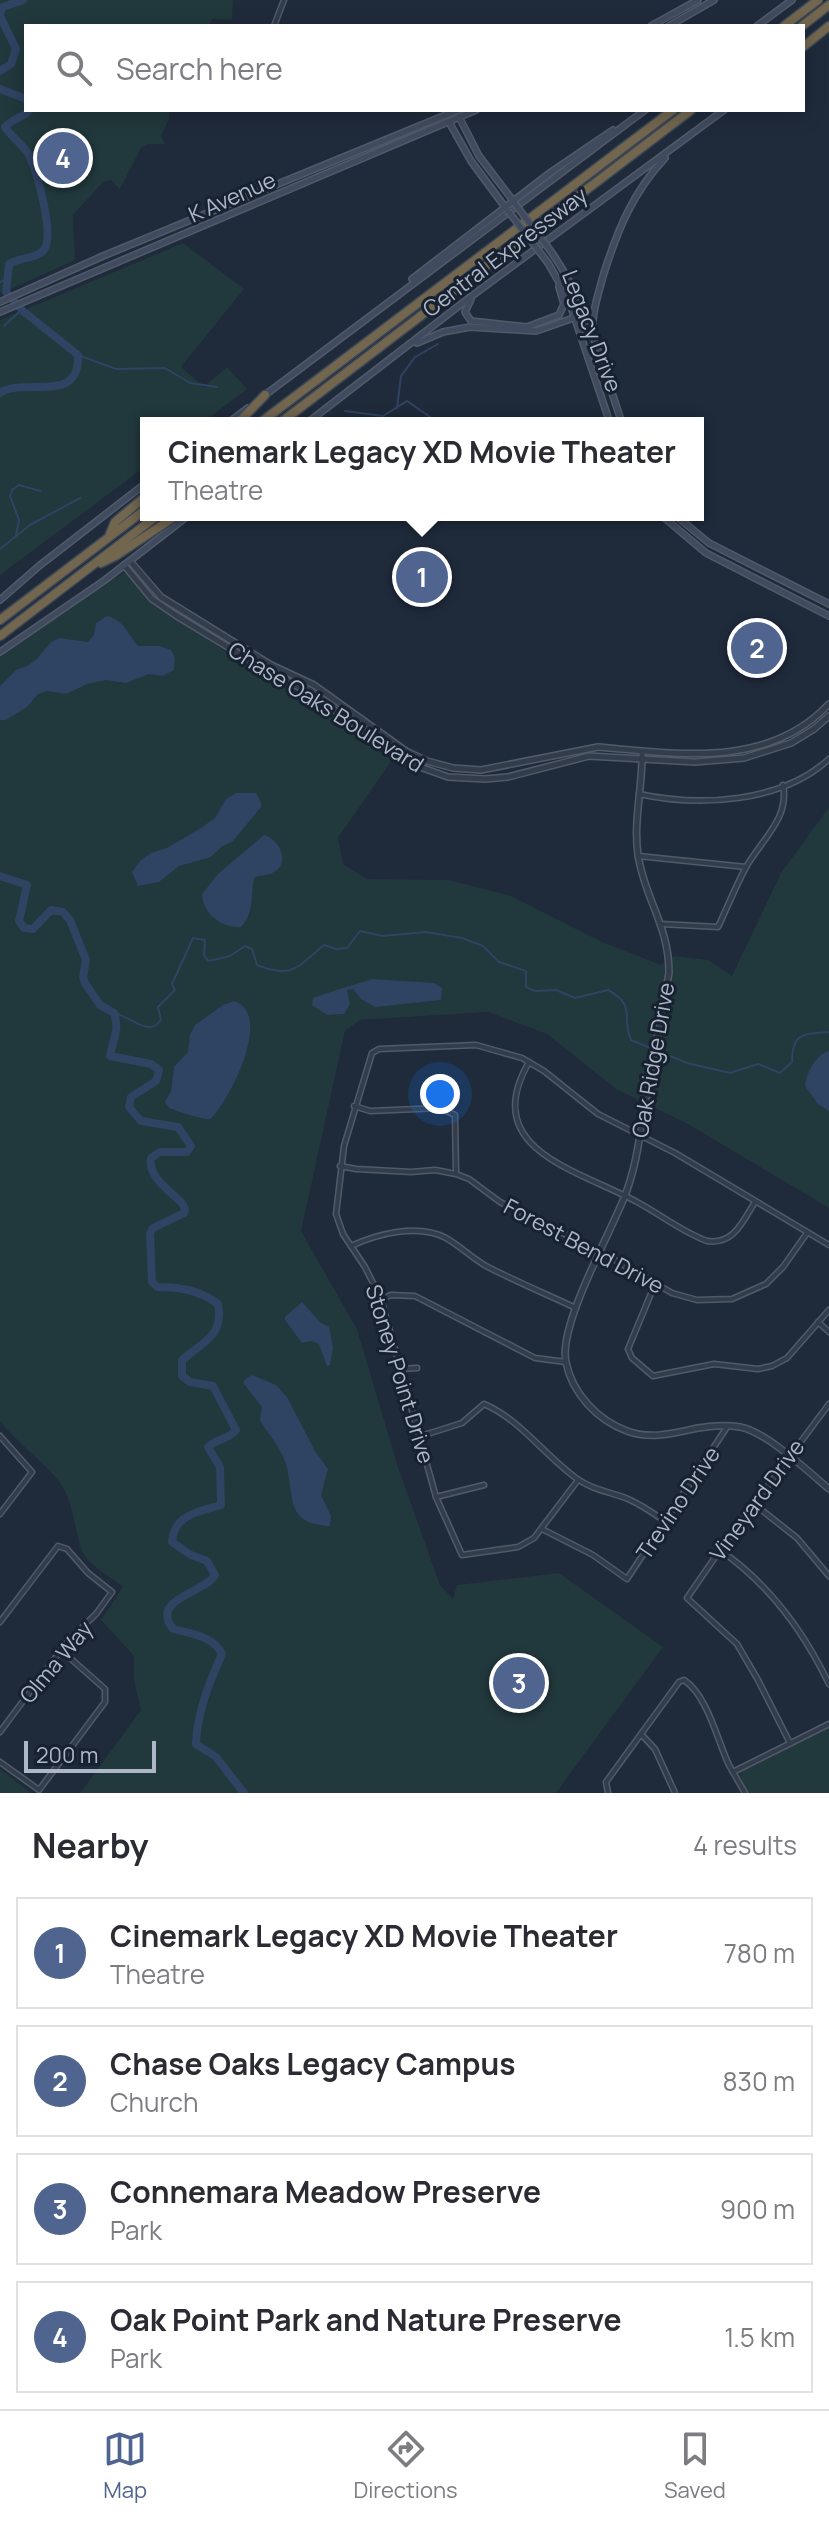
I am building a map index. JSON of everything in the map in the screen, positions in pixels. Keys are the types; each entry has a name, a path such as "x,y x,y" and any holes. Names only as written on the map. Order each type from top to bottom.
{"highway":[{"path":"787,24 818,0"},
{"path":"805,24 829,5"},
{"path":"805,47 829,28"},
{"name":"Central Expressway","path":"268,417 670,112"},
{"name":"Central Expressway","path":"288,417 688,112"},
{"path":"244,417 265,395"},
{"path":"108,538 115,522 140,501"},
{"path":"0,620 140,514"},
{"path":"0,636 150,521"},
{"path":"85,570 117,555 168,521"}],"main road":[{"path":"655,24 698,0"},
{"path":"672,24 714,0"},
{"path":"760,24 792,0"},
{"path":"449,122 450,112"},
{"name":"K Avenue","path":"0,302 450,112 459,114"},
{"path":"385,304 424,269 507,209 570,158 642,112"},
{"name":"Central Expressway","path":"236,417 642,112"},
{"name":"Central Expressway","path":"315,417 473,295 721,112"},
{"name":"K Avenue","path":"0,312 449,122 459,114"},
{"name":"Legacy Drive","path":"459,114 479,156 555,257 585,314 620,417"},
{"name":"Legacy Drive","path":"449,122 471,161 557,278 608,417"},
{"path":"592,335 595,304 625,214 643,183 677,146"},
{"path":"471,161 479,156"},
{"path":"294,178 298,185"},
{"path":"229,205 233,213"},
{"path":"150,237 155,248"},
{"path":"473,295 465,312 471,321 527,327 554,318 562,310 564,304 557,278"},
{"path":"406,349 452,329 482,326 526,332 585,314"},
{"path":"597,386 603,384 611,390"},
{"path":"0,600 140,488"},
{"path":"0,652 181,521"},
{"path":"668,521 695,546 829,616"},
{"path":"682,521 702,538 829,604"},
{"path":"695,546 702,538"},
{"path":"764,582 768,573"}],"street":[{"path":"275,24 284,0"},
{"name":"Chase Oaks Boulevard","path":"130,561 161,597 269,668 314,685 406,751 427,761 460,769 495,769 589,747 711,755 744,754 807,722 829,704"},
{"name":"Chase Oaks Boulevard","path":"124,565 152,599 187,622 312,694 398,756 423,769 458,778 508,777 589,756 695,762 744,754 791,743 829,716"},
{"path":"187,622 192,615"},
{"path":"345,718 350,711"},
{"name":"Oak Ridge Drive","path":"566,1362 567,1330 625,1197 669,973 668,946 647,893 635,832 642,751"},
{"path":"639,794 723,800 783,785 813,773 829,759"},
{"path":"423,769 427,761"},
{"path":"458,778 460,769"},
{"path":"661,924 718,927 746,867 779,819 785,801 783,785"},
{"path":"638,856 746,867"},
{"name":"Stoney Point Drive","path":"529,1062 491,1048 458,1044 379,1049 369,1057 354,1106 340,1166 336,1214 343,1234 381,1299 436,1497 462,1555 518,1547 542,1529"},
{"path":"755,1202 732,1237 716,1242 697,1237 543,1155 523,1136 517,1118 519,1078 529,1062 598,1114 675,1153 829,1245"},
{"path":"354,1106 370,1111 441,1108 452,1112 455,1115 456,1174"},
{"name":"Forest Bend Drive","path":"340,1166 371,1170 435,1170 456,1174 469,1179 515,1210 601,1252 672,1293 697,1300 719,1301 743,1296 775,1277 807,1233"},
{"path":"351,1246 376,1235 435,1234 488,1267 576,1308"},
{"path":"655,1284 629,1343 629,1353 641,1368 653,1376 714,1364 758,1369 781,1363 829,1310"},
{"path":"381,1299 391,1295 415,1296 535,1358 566,1362 574,1384 588,1405 618,1428 657,1436 712,1426 741,1427 763,1437 829,1489"},
{"path":"818,1322 829,1332"},
{"path":"401,1369 417,1368"},
{"path":"421,1436 462,1423 484,1404 515,1422 578,1480 642,1505 666,1522"},
{"name":"Vineyard Drive","path":"790,1743 737,1644 687,1598 789,1456 827,1411 829,1404"},
{"name":"Trevino Drive","path":"542,1529 593,1555 627,1579 727,1427"},
{"path":"0,1436 32,1472 0,1514"},
{"path":"542,1529 578,1480"},
{"path":"436,1497 484,1485"},
{"path":"754,1504 797,1538 829,1576"},
{"name":"Olma Way","path":"0,1622 55,1548 61,1546 112,1592 96,1614 61,1650 0,1732"},
{"path":"720,1550 757,1578 787,1614 813,1650 829,1684"},
{"path":"0,1762 39,1790 105,1702 105,1689 61,1650"},
{"path":"608,1793 606,1782 682,1680 688,1681 708,1714 745,1793"},
{"path":"733,1772 829,1724"},
{"path":"641,1734 655,1749 675,1793"}],"green space":[{"path":"0,0 233,0 232,20 212,19 210,24 24,24 24,112 169,112 169,119 161,136 165,144 149,144 141,148 120,189 111,180 103,182 73,215 75,260 0,294"},
{"path":"183,243 244,289 181,367 204,387 227,367 247,389 210,417 140,417 140,470 0,575 0,320"},
{"path":"125,572 150,601 263,677 307,697 392,760 338,838 343,864 367,879 449,880 511,896 602,942 661,965 674,956 708,960 732,976 781,873 829,807 829,1208 686,1123 616,1089 547,1034 488,1012 360,1020 345,1031 301,1231 357,1329 398,1467 440,1585 453,1599 457,1585 559,1573 663,1647 556,1793 80,1793 141,1710 134,1681 134,1656 101,1620 123,1587 84,1555 62,1487 0,1421 0,657 28,635"},
{"path":"829,1727 829,1793 749,1793 741,1772"},
{"path":"0,1769 31,1793 0,1793"}],"water":[{"path":"107,616 122,624 138,646 160,646 171,650 175,658 174,670 162,676 149,674 126,683 106,680 87,684 66,694 47,691 38,694 27,707 6,720 0,720 0,686 16,670 37,659 50,643 59,638 88,642 94,635 96,623"},
{"path":"236,793 256,793 261,807 233,841 211,857 179,866 159,882 138,886 132,872 140,861 201,828 215,818 226,799"},
{"path":"264,835 278,846 282,863 274,872 254,878 250,910 241,927 220,922 206,908 202,894 218,874"},
{"path":"372,979 434,983 442,988 441,1000 375,1007 361,999 353,989 347,990 350,1004 344,1014 327,1015 312,1005 313,998"},
{"path":"234,1001 245,1009 250,1022 249,1039 228,1095 210,1119 169,1108 165,1102 171,1091 174,1067 188,1052 195,1025"},
{"path":"829,1051 829,1111 818,1104 805,1086 812,1065"},
{"path":"302,1302 320,1322 329,1327 333,1347 330,1365 327,1366 319,1344 311,1341 302,1343 285,1320"},
{"path":"252,1375 276,1385 287,1397 328,1469 321,1495 331,1516 330,1526 315,1524 298,1514 284,1458 260,1421 262,1407 244,1384 244,1380"}],"waterway":[{"path":"0,14 3,7 23,0"},
{"path":"0,16 16,49 11,64 0,71"},
{"path":"0,89 24,98"},
{"path":"0,393 23,387 61,385 70,380 76,371 78,355 23,311 6,292 9,264 39,254 46,244 44,204 32,163 27,151 5,127 27,112"},
{"path":"0,282 6,279"},
{"path":"4,326 21,310"},
{"path":"397,408 401,376 415,357 438,344"},
{"path":"78,355 116,369 165,368 190,383 217,387"},
{"path":"345,411 383,416 407,401 430,417"},
{"path":"16,535 19,520 10,496 13,489 19,485 40,491"},
{"path":"0,549 30,525 80,498"},
{"path":"0,876 27,885 19,921 24,928 33,929 51,910 63,912 70,920 86,960 85,983 100,1005 114,1013 116,1030 110,1056 151,1064 159,1070 156,1081 131,1097 129,1107 141,1121 178,1127 191,1146 187,1152 160,1152 151,1158 152,1171 185,1209 184,1213 153,1228 150,1233 152,1282 157,1287 197,1292 218,1304 215,1331 182,1360 182,1376 190,1382 213,1386 236,1430 208,1447 220,1467 221,1505 196,1512 183,1520 177,1525 172,1542 207,1561 215,1575 173,1603 168,1610 168,1619 173,1629 208,1639 222,1654 204,1698 196,1744 216,1757 244,1793"},
{"path":"114,1013 145,1026 156,1025 161,1020 158,1007 175,990 172,984 193,938 205,940 204,955 208,961 230,956 245,946 252,949 257,965 287,971 300,965 324,945 336,949 347,948 360,931 382,936 426,932 462,938 483,946 499,962 526,971 526,987 535,991 556,990 575,998 608,990 625,1007 631,1040 687,1063 730,1073 758,1064 780,1073 792,1062 794,1045 801,1036 829,1032"}],"place":[{"name":"Oak Point Park and Nature Preserve","path":"63,158"},
{"name":"Cinemark Legacy XD Movie Theater","path":"422,577"},
{"name":"Chase Oaks Legacy Campus","path":"757,648"},
{"name":"Connemara Meadow Preserve","path":"519,1683"}]}
